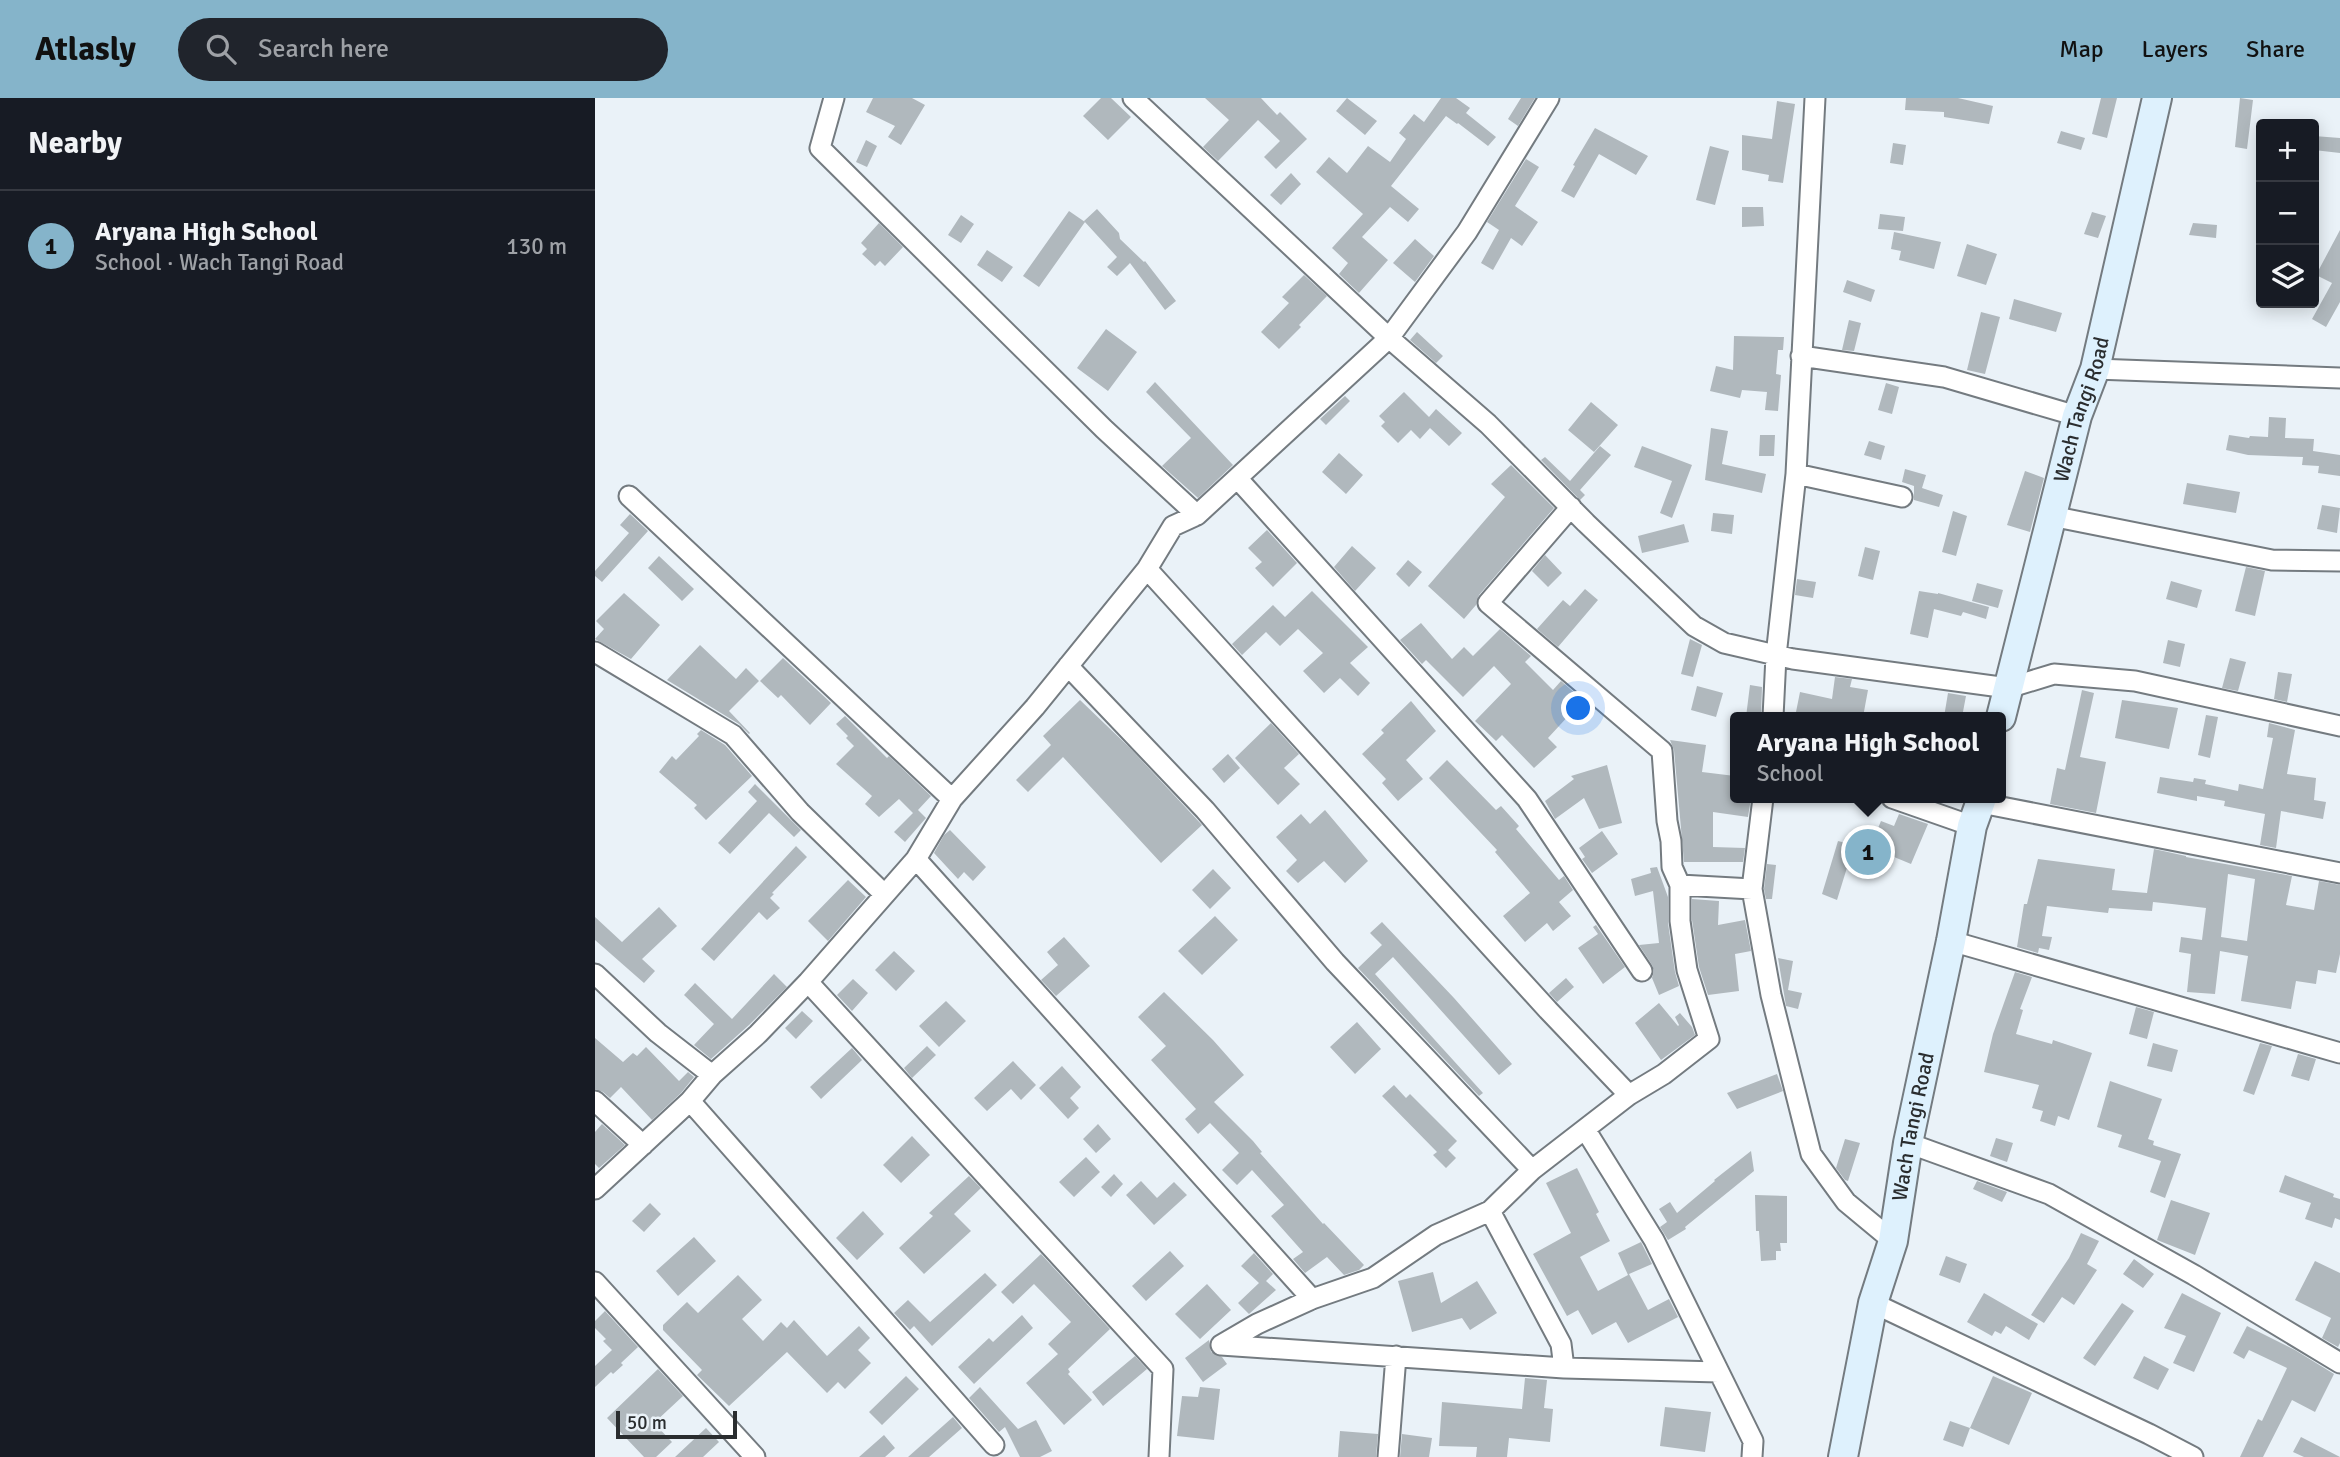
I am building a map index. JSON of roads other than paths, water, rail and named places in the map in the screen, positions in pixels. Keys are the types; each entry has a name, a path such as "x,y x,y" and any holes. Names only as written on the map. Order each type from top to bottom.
{"main road":[{"name":"Wach Tangi Road","path":"2002,712 2077,416 2095,369 2157,98"},
{"name":"Wach Tangi Road","path":"1843,1457 1873,1303 1893,1241 1908,1143 1978,809"}],"street":[{"path":"834,98 820,148 1104,429 1197,515"},
{"path":"1133,98 1389,338 1488,424 1694,626 1724,643 1776,656 2008,688 2054,674 2135,681 2340,726"},
{"path":"597,1182 643,1145 690,1101 712,1075 758,1034 808,982 916,859 952,799 1035,707 1147,569 1173,526 1197,515 1389,338 1467,232 1549,98"},
{"path":"1773,712 1776,656 1795,474 1815,98"},
{"path":"1801,356 1944,377 2077,416"},
{"path":"2095,369 2340,378"},
{"path":"1795,474 1902,497"},
{"path":"1237,478 1527,799 1641,971"},
{"path":"629,496 952,799"},
{"path":"1571,507 1488,603 1662,751 1672,867 1680,885 1680,921 1687,970 1709,1039 1664,1074 1629,1095 1532,1170 1490,1211 1436,1235 1373,1278 1312,1299 1257,1324 1221,1345 1564,1368 1719,1372"},
{"path":"2052,516 2272,560 2340,561"},
{"path":"1147,569 1548,1010 1629,1095"},
{"path":"595,652 733,734 800,812 884,894"},
{"path":"1068,666 1205,810 1335,962 1532,1170"},
{"path":"1762,803 1752,889 1771,995 1811,1154 1846,1202 1893,1241"},
{"path":"1931,803 2340,873"},
{"path":"916,859 1312,1299"},
{"path":"1680,885 1752,889"},
{"path":"1951,942 2340,1053"},
{"path":"595,974 658,1033 712,1075"},
{"path":"808,982 1163,1369 1159,1457"},
{"path":"595,1101 643,1145"},
{"path":"690,1101 995,1445"},
{"path":"1585,1129 1654,1240 1753,1441 1752,1457"},
{"path":"1908,1143 2049,1194 2194,1275 2340,1362"},
{"path":"1490,1211 1560,1344 1564,1368"},
{"path":"595,1282 755,1457"},
{"path":"1873,1303 2193,1457"},
{"path":"1388,1457 1396,1356"}],"place":[{"name":"Aryana High School","path":"1868,852"}]}
